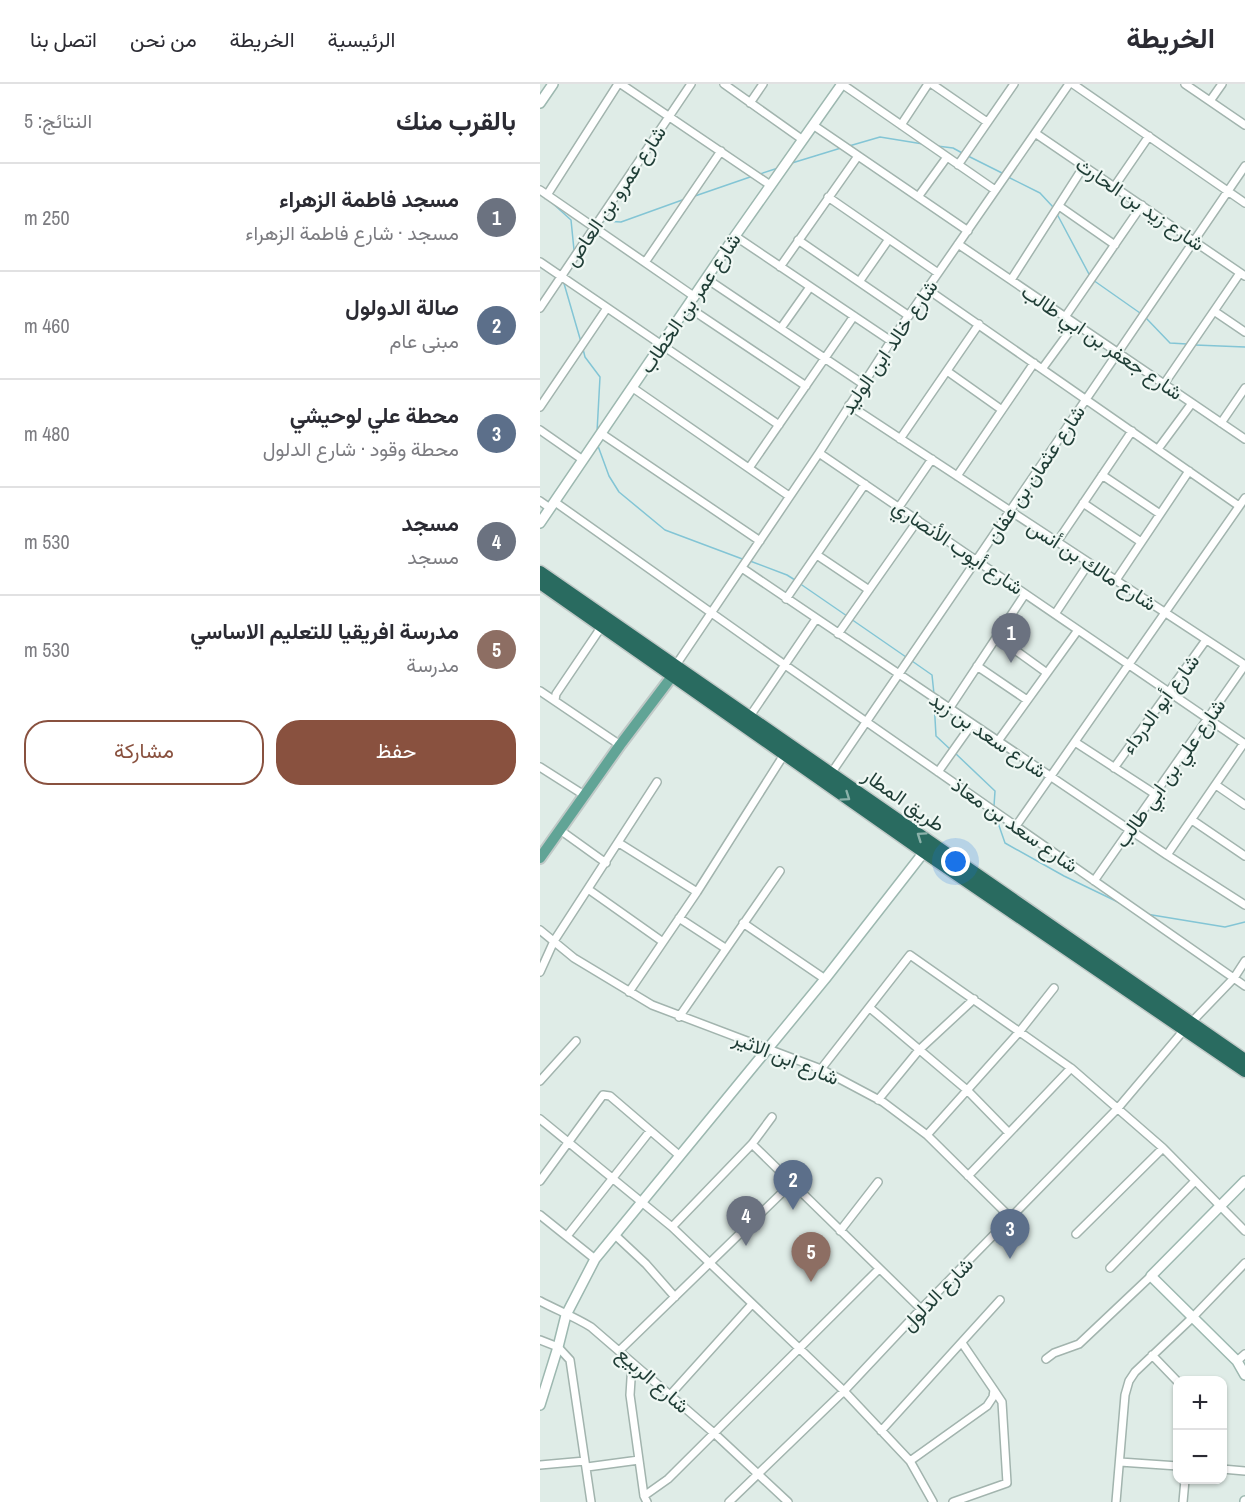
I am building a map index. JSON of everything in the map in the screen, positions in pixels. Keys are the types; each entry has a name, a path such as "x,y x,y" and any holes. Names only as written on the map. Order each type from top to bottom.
{"highway":[{"name":"طريق المطار","path":"540,572 785,753 829,778 1187,1027 1245,1071"},
{"name":"طريق المطار","path":"540,583 602,626 750,716 924,852 1187,1027 1245,1060"}],"main road":[{"path":"540,858 675,670"}],"street":[{"path":"540,103 553,84"},
{"path":"695,297 543,192 620,84 770,185"},
{"name":"شارع عمرو بن العاص","path":"540,308 691,84"},
{"path":"724,84 802,140"},
{"path":"750,103 763,84"},
{"path":"842,84 995,190"},
{"name":"شارع عمر بن الخطاب","path":"540,523 770,185 842,84"},
{"path":"901,125 930,84 987,122"},
{"path":"958,165 1014,84"},
{"path":"1071,84 1245,203"},
{"name":"شارع خالد ابن الوليد","path":"675,670 891,341 1071,84"},
{"path":"1185,84 1245,126"},
{"path":"1210,101 1222,84"},
{"path":"813,125 968,231"},
{"name":"شارع زيد بن الحارث","path":"1035,133 1243,274"},
{"path":"1114,187 1149,136"},
{"path":"646,261 721,151"},
{"path":"780,267 858,156"},
{"path":"918,197 946,157"},
{"path":"1011,280 1084,166"},
{"name":"شارع عثمان بن عفان","path":"829,778 1245,166"},
{"path":"828,197 938,273"},
{"path":"1065,317 1142,205"},
{"path":"1059,206 1115,244"},
{"path":"735,236 891,341"},
{"path":"859,282 889,239"},
{"path":"798,240 909,316"},
{"name":"شارع جعفر بن ابي طالب","path":"958,244 1245,439"},
{"path":"540,262 779,425"},
{"path":"1164,384 1214,311 1243,274"},
{"path":"707,279 863,384"},
{"path":"782,328 810,287"},
{"path":"927,288 1239,506"},
{"path":"688,307 806,386"},
{"path":"540,407 607,308"},
{"path":"1214,311 1245,332"},
{"path":"749,468 854,316"},
{"path":"900,439 979,324"},
{"path":"1042,369 1075,324"},
{"path":"957,476 1034,363"},
{"path":"947,370 1002,410"},
{"path":"633,388 789,496"},
{"path":"1221,423 1245,388"},
{"path":"1158,449 1192,403"},
{"name":"شارع مالك بن أنس","path":"849,405 1245,665"},
{"path":"540,430 583,460"},
{"path":"1057,542 1132,431"},
{"path":"602,434 760,541"},
{"name":"شارع أيوب الأنصاري","path":"819,453 1244,743"},
{"path":"899,507 932,459"},
{"path":"1116,580 1189,471"},
{"path":"1102,475 1160,514"},
{"path":"786,599 865,484"},
{"path":"1016,826 1245,498"},
{"name":"شارع سعد بن معاذ","path":"540,501 553,505 713,613 1245,986"},
{"path":"1083,503 1142,542"},
{"path":"838,634 918,520"},
{"path":"817,555 869,590"},
{"path":"1054,614 1089,563"},
{"name":"شارع سعد بن زيد","path":"741,568 1050,777 1245,905"},
{"path":"949,709 1025,594"},
{"path":"750,716 816,619"},
{"path":"555,700 556,694 602,626"},
{"path":"998,741 1078,630"},
{"path":"997,637 1047,673"},
{"name":"شارع أبو الدرداء","path":"1114,768 1206,640"},
{"name":"شارع علي بن ابي طالب","path":"1095,881 1208,718 1242,677 1245,665"},
{"path":"977,666 1027,700"},
{"path":"540,691 620,745"},
{"path":"938,772 972,724"},
{"path":"1075,742 1155,794"},
{"path":"1167,855 1244,743"},
{"path":"629,992 697,892 785,753"},
{"path":"540,767 584,795"},
{"path":"540,972 554,941 657,782"},
{"path":"1216,785 1245,805"},
{"path":"1192,820 1245,856"},
{"path":"560,830 606,863"},
{"path":"619,843 697,892"},
{"path":"540,1405 566,1315 596,1259 825,980 924,852"},
{"path":"679,1017 780,871"},
{"path":"588,889 663,942"},
{"path":"679,918 725,948"},
{"path":"742,923 825,980"},
{"name":"شارع ابن الاثير","path":"540,930 574,958 652,1005 821,1069 878,1100 927,1135 1011,1218"},
{"path":"821,1069 910,955 1071,1068 1163,1148 1245,1232"},
{"name":"شارع الدلول","path":"729,1502 844,1391 1118,1108 1187,1027 1234,978 1245,961"},
{"path":"927,1135 1020,1031 1054,988"},
{"path":"878,1100 920,1050 974,999"},
{"path":"870,1008 967,1090 1010,1133"},
{"path":"540,1081 576,1041"},
{"path":"968,1176 1071,1068"},
{"path":"540,1181 603,1095 610,1096 680,1156"},
{"path":"672,1227 752,1144 772,1117"},
{"path":"540,1119 672,1227 844,1391 909,1461 933,1502"},
{"path":"567,1236 650,1131"},
{"path":"752,1144 921,1309"},
{"path":"1076,1234 1163,1148"},
{"path":"1110,1268 1195,1181"},
{"path":"1046,1359 1054,1353 1079,1344 1151,1276 1245,1181"},
{"path":"840,1231 878,1182"},
{"path":"619,1351 792,1183"},
{"path":"540,1215 596,1259"},
{"path":"615,1235 646,1264 675,1297"},
{"path":"1116,1502 1127,1388 1135,1372 1245,1263"},
{"path":"646,1499 715,1434 879,1269"},
{"path":"1151,1276 1237,1361 1245,1376"},
{"path":"881,1431 1000,1300"},
{"name":"شارع الربيع","path":"540,1301 591,1327 715,1434 788,1502"},
{"path":"670,1395 752,1304"},
{"path":"540,1340 558,1347 570,1360 591,1502"},
{"path":"953,1502 1007,1483 1002,1402 962,1343"},
{"path":"1237,1361 1245,1354"},
{"path":"1152,1355 1173,1377"},
{"path":"632,1363 630,1395 646,1499"},
{"path":"909,1461 987,1406 993,1397 994,1390"},
{"path":"540,1465 639,1460"},
{"path":"1120,1462 1173,1466"},
{"path":"1227,1469 1245,1471"},
{"path":"1183,1502 1185,1484"}],"waterway":[{"path":"849,146 880,137 923,144"},
{"path":"937,146 953,148 964,154"},
{"path":"792,163 841,148"},
{"path":"968,156 1004,174"},
{"path":"760,174 778,168"},
{"path":"695,196 753,176"},
{"path":"1008,177 1040,193 1053,207"},
{"path":"603,221 621,222 685,199"},
{"path":"550,201 571,220 574,250 570,257"},
{"path":"1057,214 1090,276"},
{"path":"563,280 581,342"},
{"path":"1093,280 1140,313"},
{"path":"1146,318 1170,343 1187,344"},
{"path":"1195,345 1245,347"},
{"path":"583,349 585,357 600,377 597,432"},
{"path":"598,446 609,476 619,492 665,530 745,560"},
{"path":"750,561 795,580"},
{"path":"799,583 847,616"},
{"path":"851,619 906,657"},
{"path":"912,661 932,675 934,694"},
{"path":"934,701 936,736 951,750"},
{"path":"955,753 995,791 994,806"},
{"path":"996,817 1005,843 1064,876 1120,903"},
{"path":"1146,914 1225,927 1245,922"}],"place":[{"name":"مسجد فاطمة الزهراء","path":"1011,663"},
{"name":"صالة الدولول","path":"793,1210"},
{"name":"مسجد","path":"746,1246"},
{"name":"محطة علي لوحيشي","path":"1010,1259"},
{"name":"مدرسة افريقيا للتعليم الاساسي","path":"811,1282"}]}
